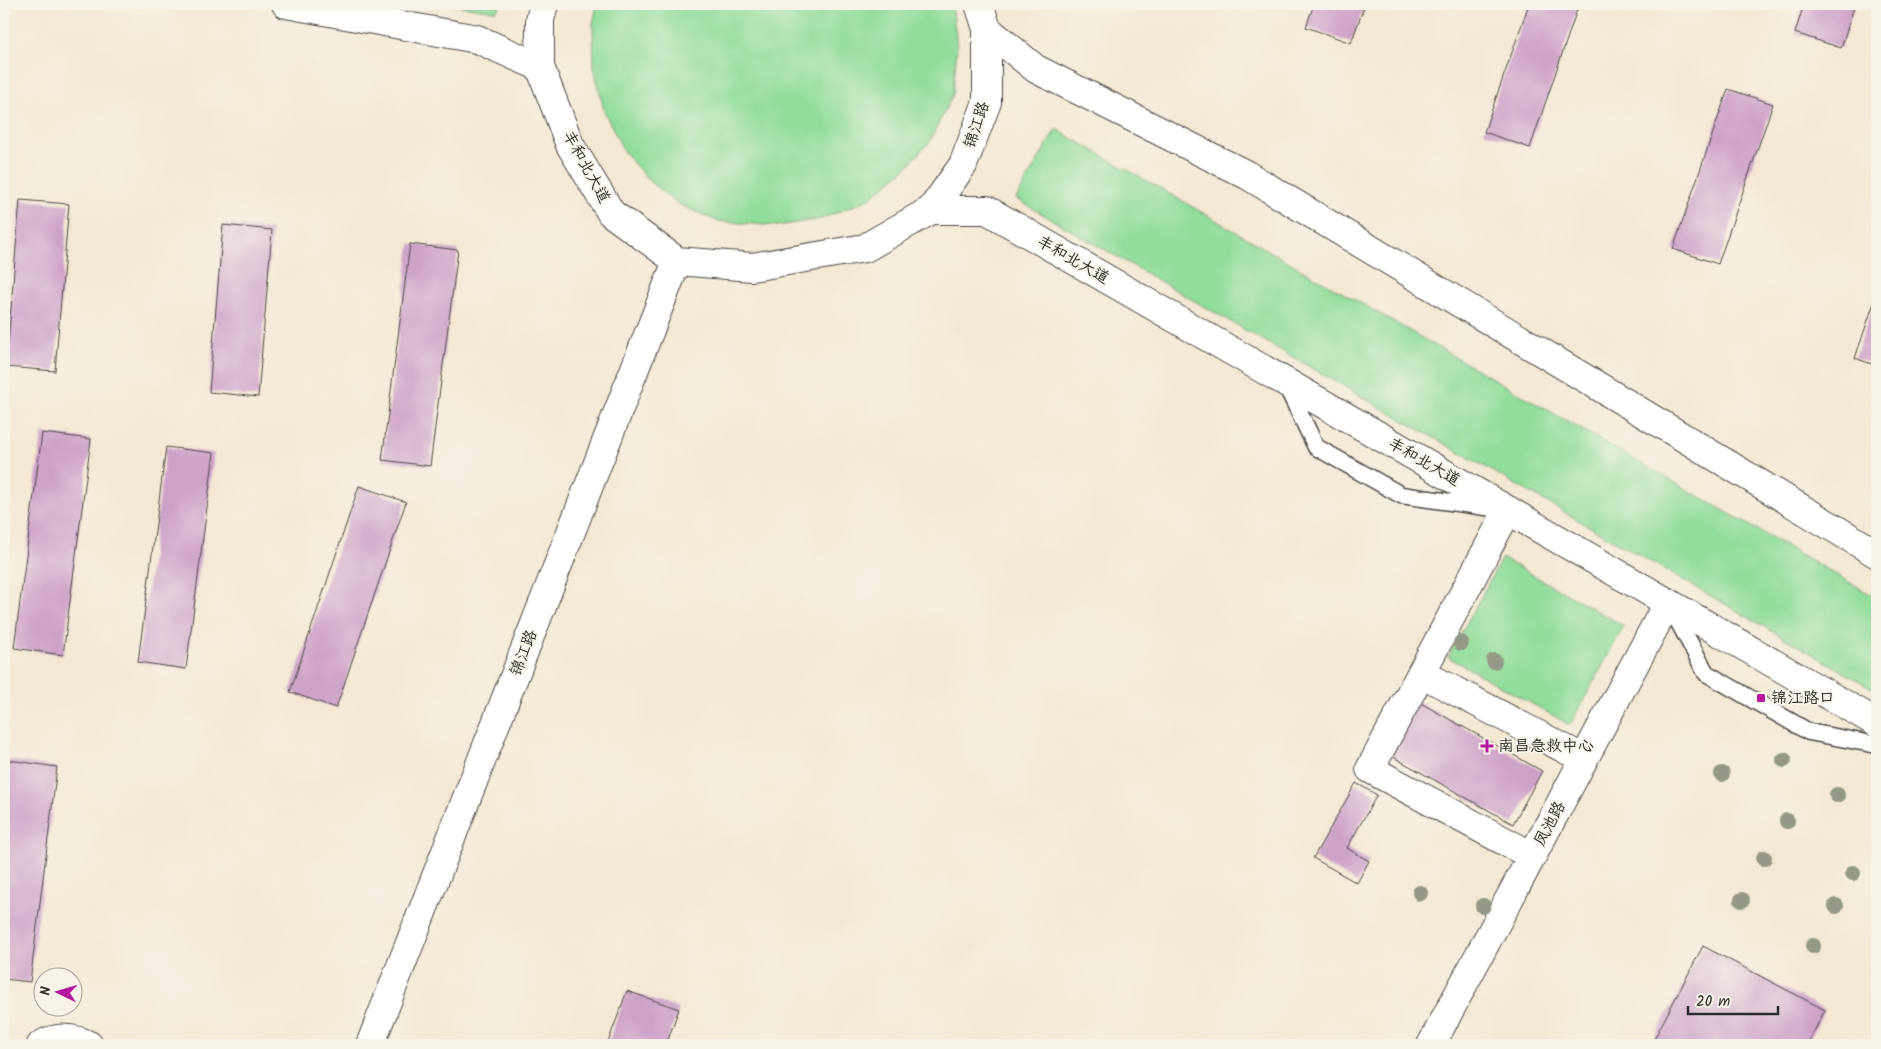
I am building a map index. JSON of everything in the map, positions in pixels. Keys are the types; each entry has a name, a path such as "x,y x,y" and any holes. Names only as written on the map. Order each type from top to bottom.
{"main road":[{"path":"286,4 477,39 540,67 540,20 544,4"},
{"path":"983,16 1036,69 1247,175 1877,553"},
{"name":"锦江路","path":"931,210 963,165 987,102 983,16"},
{"name":"丰和北大道","path":"540,67 570,145 611,213 678,261 752,267 865,248 931,210 987,210 1877,722"},
{"name":"锦江路","path":"370,1045 678,261"},
{"path":"1508,510 1370,769 1532,856"},
{"name":"凤池路","path":"1431,1045 1668,602"},
{"path":"1421,673 1584,759"},
{"path":"41,1045 64,1038 81,1041 89,1045"}],"lane":[{"path":"1284,381 1316,447 1401,495 1508,510"},
{"path":"1668,602 1706,673 1809,732 1877,746"}],"green space":[{"path":"443,4 501,4 496,11"},
{"path":"597,4 952,4 957,45 953,94 930,141 905,169 867,200 821,219 777,226 717,221 680,205 651,183 624,152 604,111 594,67 593,24"},
{"path":"1056,129 1877,598 1877,691 1016,199"},
{"path":"1502,558 1624,626 1570,725 1448,657"}],"building":[{"path":"1314,4 1365,4 1351,43 1306,27"},
{"path":"1529,4 1579,4 1530,148 1484,132"},
{"path":"1804,4 1855,4 1841,48 1795,33"},
{"path":"1728,89 1773,104 1718,264 1673,249"},
{"path":"20,200 69,204 55,371 6,367"},
{"path":"223,225 272,230 258,397 209,392"},
{"path":"410,244 458,250 430,466 382,460"},
{"path":"1877,294 1877,366 1855,358"},
{"path":"42,433 91,439 63,655 14,648"},
{"path":"166,447 214,453 186,669 138,662"},
{"path":"359,486 406,502 336,708 290,692"},
{"path":"1417,701 1542,771 1513,824 1388,754"},
{"path":"9,760 57,767 30,982 4,979 4,798"},
{"path":"1356,783 1377,795 1347,848 1369,861 1357,883 1313,858"},
{"path":"1703,946 1825,1010 1807,1045 1651,1045"},
{"path":"627,991 679,1009 666,1045 607,1045"}],"place":[{"name":"锦江路口","path":"1761,698"},
{"name":"南昌急救中心","path":"1487,746"}]}
